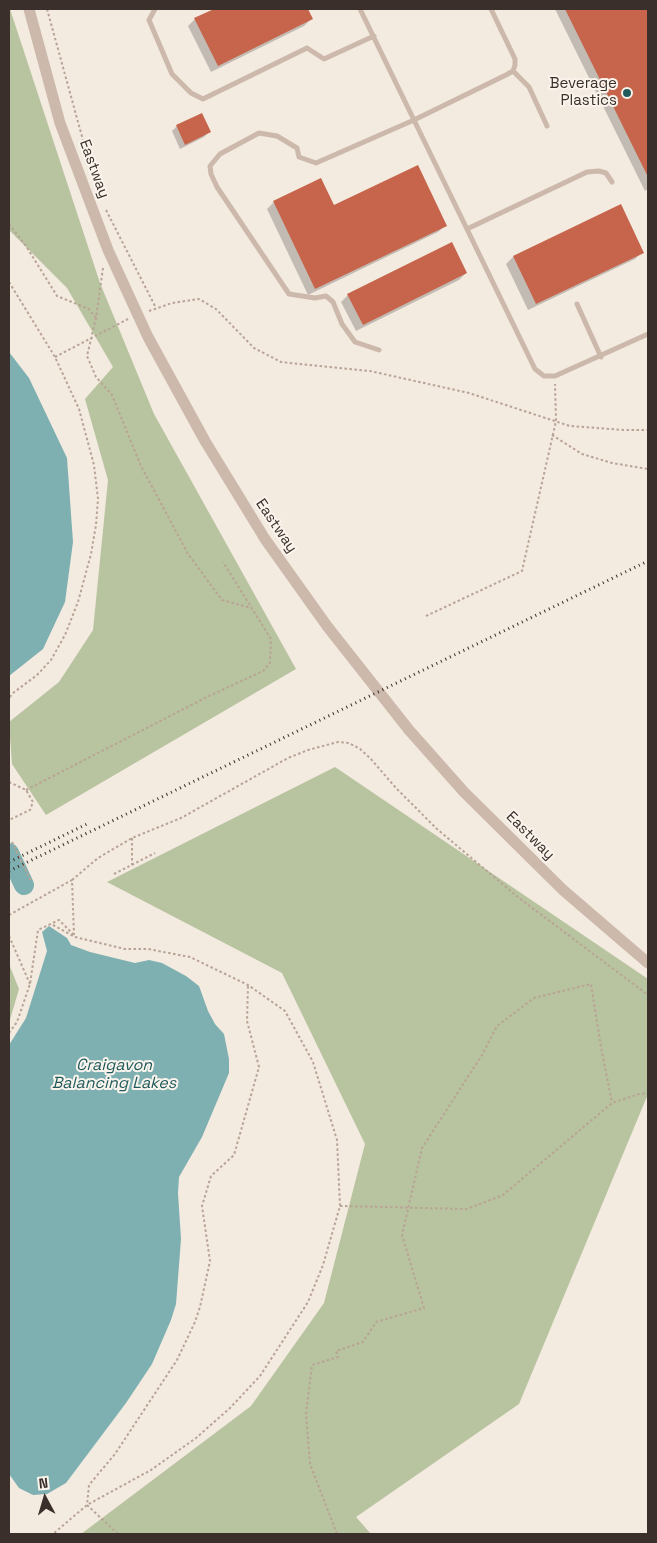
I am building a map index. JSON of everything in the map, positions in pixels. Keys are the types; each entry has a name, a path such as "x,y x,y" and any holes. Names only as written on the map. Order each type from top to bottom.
{"street":[{"name":"Eastway","path":"29,9 60,123 108,250 148,337 205,442 233,488 327,626 409,730 464,792 563,890 648,963"}],"lane":[{"path":"155,9 149,20 172,74 191,93 203,99 307,48 324,60 374,36"},
{"path":"360,9 535,369 544,376 555,376 601,357 648,334"},
{"path":"379,350 355,342 342,324 333,302 326,296 315,298 289,294 217,187 211,174 210,166 220,154 259,133 276,136 297,148 299,157 316,162 414,120 512,71 515,59 491,9"},
{"path":"512,71 529,87 547,126"},
{"path":"467,229 587,172 599,171 606,173 612,182"},
{"path":"577,304 601,357"}],"path":[{"path":"47,9 92,172"},
{"path":"105,207 156,308"},
{"path":"9,224 26,246 57,296 89,309 96,318"},
{"path":"108,250 101,274 96,318 87,356 96,378 112,396 141,466 188,554 222,600 251,608"},
{"path":"9,282 55,357 79,409 89,440 98,499 96,525 88,563 78,602 65,636 51,660 37,675 9,698"},
{"path":"147,312 172,303 199,298 216,309 254,348 281,362 370,371 469,393 570,426 648,430"},
{"path":"55,357 130,318"},
{"path":"426,616 522,571 556,422 555,376"},
{"path":"552,435 582,454 612,464 648,469"},
{"path":"26,790 207,697 263,672 270,663 271,639 223,562"},
{"path":"9,915 72,880 98,858 132,838 181,818 288,758 308,750 338,742 349,743 360,749 370,758 396,788 437,829 519,898 648,995"},
{"path":"9,782 26,790 33,802 30,810 9,820"},
{"path":"132,838 132,865"},
{"path":"12,842 31,881"},
{"path":"114,874 155,854"},
{"path":"72,880 74,937"},
{"path":"9,1033 17,1022 30,984 38,930 59,920 69,929 74,937"},
{"path":"53,925 74,937 125,949 148,949 190,957 248,984 285,1011 313,1062 337,1140 340,1206 323,1265 308,1302 260,1376 230,1408 196,1438 152,1470 87,1505 54,1534"},
{"path":"9,936 30,984"},
{"path":"87,1505 89,1485 114,1454 177,1360 200,1307 210,1260 202,1206 211,1176 234,1155 259,1067 247,1021 248,984"},
{"path":"337,1534 310,1464 306,1414 312,1365 338,1357 336,1352 363,1342 376,1322 424,1308 402,1235 422,1148 482,1055 496,1026 534,998 591,984 612,1103"},
{"path":"340,1206 467,1209 503,1195 612,1103 648,1093"},
{"path":"87,1505 118,1534"}],"green space":[{"path":"9,9 100,283 154,414 296,669 46,815 12,764 9,722 59,682 93,630 108,480 85,399 113,367 67,288 9,230"},
{"path":"335,767 648,979 648,1094 519,1404 356,1517 371,1534 81,1534 251,1406 324,1303 365,1144 282,973 107,882"},
{"path":"9,964 19,989 9,1023"}],"water":[{"path":"9,352 29,378 67,458 73,542 65,602 43,649 9,676"},
{"name":"Craigavon Balancing Lakes","path":"49,926 67,938 71,945 90,952 135,963 149,960 162,963 186,976 199,986 208,1011 215,1024 224,1034 229,1059 229,1073 202,1137 179,1177 178,1193 181,1239 176,1304 152,1364 126,1403 66,1483 47,1494 33,1495 19,1488 9,1474 9,1045 26,1018 47,951 42,932"}],"building":[{"path":"214,9 308,9 313,19 218,66 194,18"},
{"name":"Beverage Plastics","path":"565,9 648,9 648,177"},
{"path":"202,113 211,132 185,145 176,125"},
{"path":"418,165 447,226 315,289 273,201 321,178 334,205"},
{"path":"621,204 644,253 536,304 513,256"},
{"path":"452,242 467,273 363,325 347,294"}],"waterway":[{"path":"9,853 24,885"}],"railway":[{"path":"9,871 648,561"},
{"path":"9,862 89,823"}],"place":[{"name":"Beverage Plastics","path":"627,93"}]}
